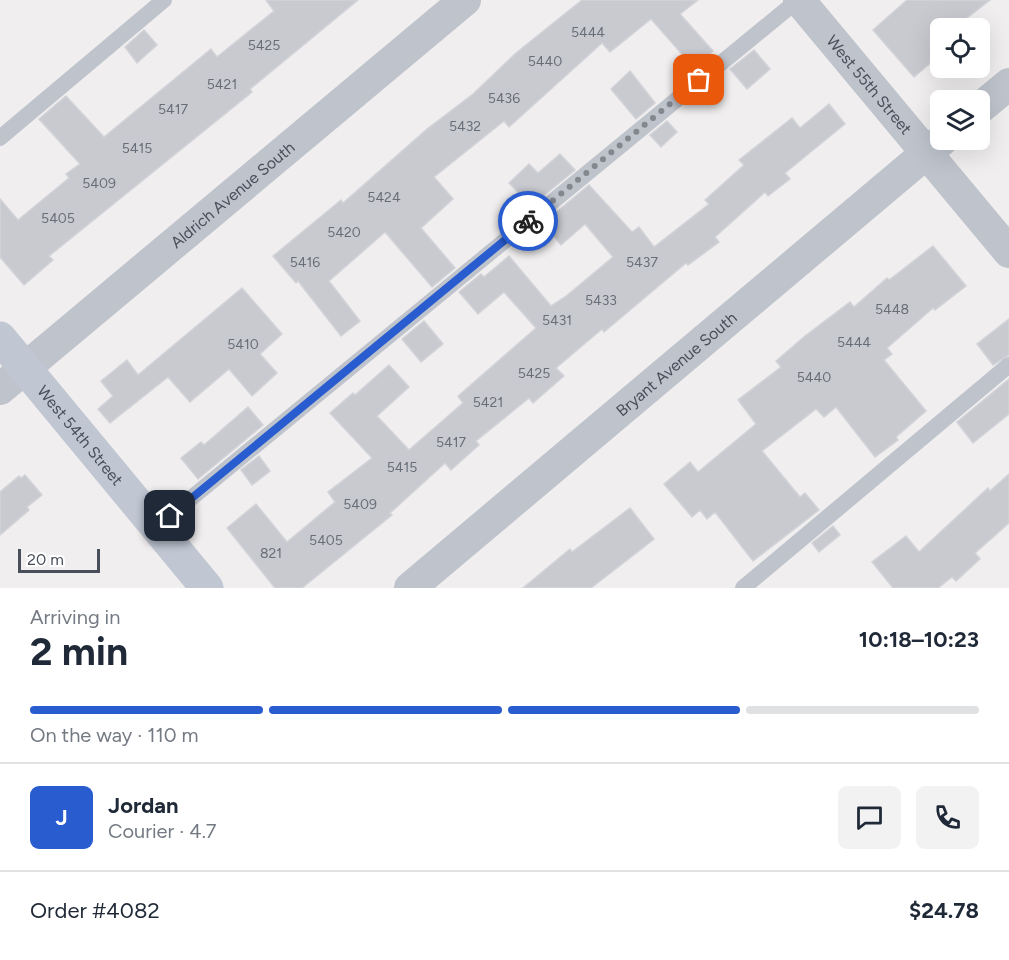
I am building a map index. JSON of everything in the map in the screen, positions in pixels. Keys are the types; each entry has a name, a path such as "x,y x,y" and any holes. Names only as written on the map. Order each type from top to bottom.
{"street":[{"name":"Aldrich Avenue South","path":"0,389 465,0"},
{"name":"West 55th Street","path":"798,0 930,142"},
{"path":"990,100 1009,84"},
{"name":"Bryant Avenue South","path":"410,588 930,149"},
{"name":"West 55th Street","path":"937,150 1009,252"},
{"name":"West 54th Street","path":"0,338 207,588"}],"lane":[{"path":"0,138 164,0"},
{"path":"156,527 798,0"},
{"path":"743,588 1009,365"}],"building":[{"path":"266,0 358,0 250,89 252,92 49,256 53,260 24,285 0,257 0,199 18,220 69,178 66,174 80,164 39,119 66,96 104,137 211,49 217,57 274,11"},
{"path":"582,0 698,0 680,14 713,51 694,68 651,19 610,52 602,43 509,127 504,121 434,177 453,199 421,228 455,268 432,287 385,232 329,281 360,321 341,336 298,281 296,283 273,256 341,200 343,203 427,129 473,94 516,53"},
{"path":"907,0 990,0 967,18 930,18 930,63 914,77 873,30"},
{"path":"144,30 157,45 137,63 125,47"},
{"path":"754,50 770,69 747,89 730,69"},
{"path":"630,71 655,103 636,119 611,89"},
{"path":"829,104 845,124 785,173 790,179 768,196 765,192 715,237 719,242 688,265 686,263 604,332 602,329 556,368 564,376 533,403 529,398 476,441 479,445 451,470 445,463 390,513 392,515 302,588 275,588 227,528 256,504 287,542 335,502 328,492 372,458 330,413 353,393 355,395 389,365 409,387 377,416 409,450 463,403 458,396 536,328 504,292 478,314 459,292 481,274 484,277 509,256 551,306 565,297 613,257 585,224 561,245 543,223 589,185 632,232 639,227 654,247 709,204 705,200 744,165 739,160 792,118 800,128"},
{"path":"667,121 677,132 661,147 650,135"},
{"path":"560,154 575,170 531,206 509,183 529,164 538,173"},
{"path":"933,246 966,286 935,310 933,308 887,348 892,354 884,360 926,411 896,437 898,440 875,457 836,407 824,417 816,409 762,451 800,497 805,493 819,510 753,561 715,512 707,519 700,510 692,517 664,484 690,462 698,472 756,424 738,400 781,367 776,361 850,302 854,307 887,278 889,280"},
{"path":"242,288 282,334 260,354 277,373 252,396 229,369 190,402 168,377 110,423 98,409 113,396 101,381 127,360 138,375"},
{"path":"1009,319 1009,355 993,365 977,344"},
{"path":"424,321 443,344 421,362 402,339"},
{"path":"1009,379 1009,414 973,443 957,422"},
{"path":"248,407 263,425 198,479 181,458 201,442 204,445"},
{"path":"259,456 270,471 252,485 241,470"},
{"path":"1009,474 1009,523 975,553 980,559 956,581 952,577 938,588 893,588 872,562 906,536 919,552 988,488 990,491"},
{"path":"25,475 42,495 27,507 29,510 0,535 0,492 19,476 21,478"},
{"path":"630,508 654,539 591,588 523,588 570,549 572,552"},
{"path":"833,526 840,535 819,552 812,543"}],"way so far":[{"path":"528,221 699,80"}],"route":[{"path":"170,516 528,221"}]}
